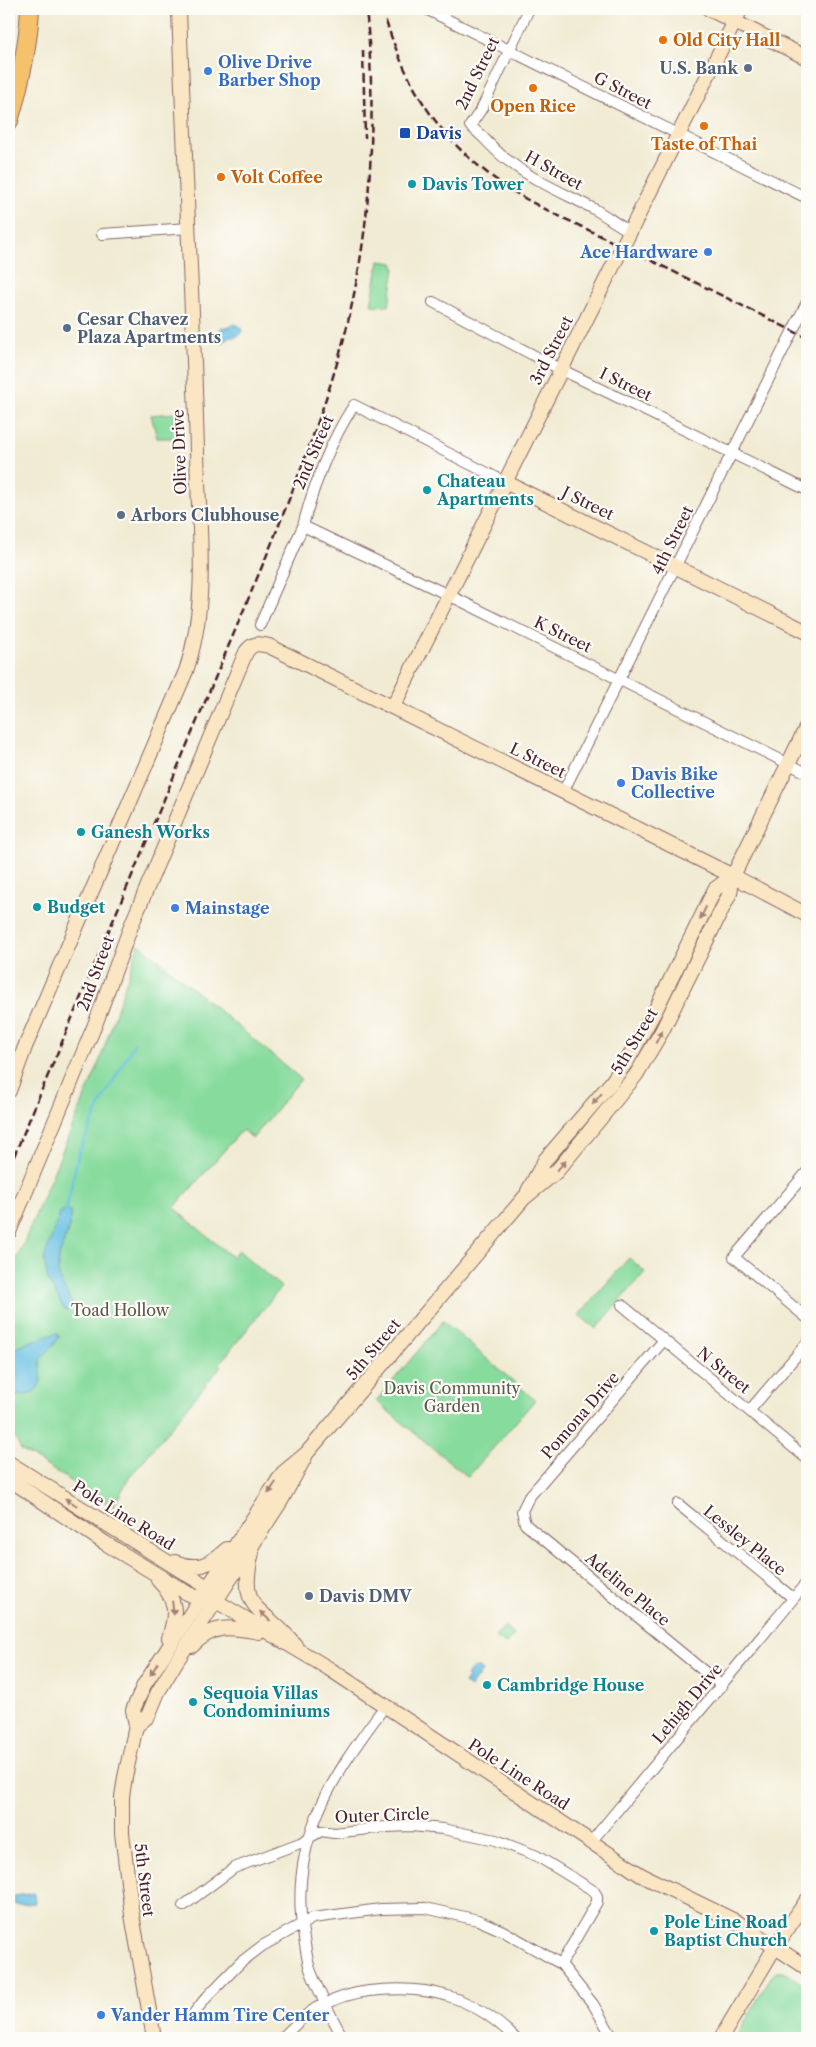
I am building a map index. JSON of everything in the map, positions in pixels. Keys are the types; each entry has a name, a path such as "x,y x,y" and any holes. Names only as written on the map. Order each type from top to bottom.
{"highway":[{"path":"9,86 17,46 20,9"},
{"path":"9,121 26,52 30,9"}],"street":[{"name":"Olive Drive","path":"9,1091 14,1081 13,1073 186,671 196,634 201,593 189,228 179,9"},
{"name":"G Street","path":"426,9 807,198"},
{"name":"2nd Street","path":"470,126 482,108 529,9"},
{"path":"709,9 807,58"},
{"name":"3rd Street","path":"393,707 630,231 672,132 741,9"},
{"name":"H Street","path":"470,126 480,133 508,161 523,172 594,209 630,231"},
{"path":"102,234 189,228"},
{"name":"I Street","path":"432,302 562,369 807,490"},
{"name":"4th Street","path":"563,792 807,302"},
{"name":"2nd Street","path":"260,625 303,526 335,438 354,405"},
{"name":"J Street","path":"354,405 807,632"},
{"name":"K Street","path":"303,526 620,679 807,773"},
{"name":"2nd Street","path":"9,1232 96,1022 124,944 206,743 246,652 251,645"},
{"name":"L Street","path":"251,645 268,646 733,876 807,915"},
{"name":"5th Street","path":"154,2038 132,1915 122,1833 122,1797 136,1726 133,1710 144,1685 283,1472 306,1454 524,1198 545,1160 611,1083 627,1061 658,1007 715,889 733,876 807,726"},
{"path":"807,1172 734,1257 807,1318"},
{"name":"N Street","path":"622,1305 807,1459"},
{"name":"Pomona Drive","path":"522,1511 529,1498 664,1340"},
{"path":"750,1410 807,1343"},
{"name":"5th Street","path":"136,1726 148,1716 158,1692 176,1662 281,1501 306,1454"},
{"name":"Pole Line Road","path":"9,1463 32,1486 87,1531 149,1571 203,1593"},
{"name":"Pole Line Road","path":"9,1479 32,1486 157,1556 203,1593 298,1650 385,1706 641,1875 737,1922 807,1968"},
{"name":"Lessley Place","path":"678,1504 793,1598"},
{"name":"Adeline Place","path":"522,1511 525,1524 722,1686"},
{"path":"87,1531 93,1526 124,1545 132,1548 142,1547"},
{"path":"157,1556 181,1565 203,1566 219,1557 239,1539"},
{"path":"255,1540 248,1568 249,1596 260,1612 282,1629 298,1650"},
{"path":"149,1571 169,1592 174,1603 174,1623 164,1652"},
{"name":"Lehigh Drive","path":"590,1842 807,1582"},
{"path":"176,1662 196,1641 213,1630 232,1627 269,1634"},
{"path":"343,2038 325,2005 310,1968 300,1905 302,1868 307,1840 330,1787 385,1706"},
{"name":"Outer Circle","path":"182,1906 234,1868 307,1840 321,1831 334,1833 360,1829 412,1826 473,1834 496,1840 537,1856 594,1891 597,1896 597,1902 561,1964"},
{"path":"721,2038 775,1947 807,1900"},
{"path":"191,2018 205,1999 240,1963 262,1946 313,1918 381,1908 425,1908 478,1920 503,1931 561,1964 592,2004 614,2038"},
{"path":"282,2038 317,2007 325,2005 333,1998 396,1988 433,1991 468,2003 499,2022 516,2038"}],"green space":[{"path":"379,261 393,263 395,268 389,306 371,305"},
{"path":"175,413 177,438 157,438 151,415"},
{"name":"Toad Hollow","path":"139,944 301,1079 253,1138 242,1130 174,1208 232,1257 238,1250 281,1287 220,1363 222,1365 129,1478 113,1507 21,1450 9,1426 9,1278 98,1066"},
{"path":"629,1258 645,1272 596,1329 579,1315"},
{"name":"Davis Community Garden","path":"443,1321 535,1400 468,1477 376,1401"},
{"path":"505,1627 514,1635 506,1644 495,1637"},
{"path":"776,1971 783,1971 807,1987 807,2038 735,2038 772,1975"}],"water":[{"path":"234,324 241,327 242,331 240,334 236,337 230,337 221,343 216,341 215,336 222,327 228,328"},
{"path":"66,1210 71,1212 71,1219 58,1262 58,1273 72,1305 72,1308 67,1311 64,1309 48,1280 44,1259 60,1213"},
{"path":"57,1333 59,1337 40,1360 41,1380 37,1389 29,1394 19,1396 9,1394 9,1352 29,1342"},
{"path":"473,1667 475,1669 477,1667 482,1671 470,1688 464,1683 468,1678 466,1676"},
{"path":"34,1893 35,1903 15,1905 14,1896"}],"waterway":[{"path":"66,1210 79,1152 101,1103 135,1042"}],"railway":[{"path":"9,1168 271,545 308,450 333,378 351,311 359,268 369,182 371,96 370,52 366,9"},
{"path":"382,9 405,69 418,95 434,119 452,141 498,181 526,199 807,338"},
{"path":"363,50 365,138"}],"place":[{"name":"Old City Hall","path":"663,40"},
{"name":"U.S. Bank","path":"748,68"},
{"name":"Olive Drive Barber Shop","path":"208,71"},
{"name":"Open Rice","path":"533,88"},
{"name":"Taste of Thai","path":"704,126"},
{"name":"Davis","path":"405,133"},
{"name":"Volt Coffee","path":"221,177"},
{"name":"Davis Tower","path":"412,184"},
{"name":"Ace Hardware","path":"708,252"},
{"name":"Cesar Chavez Plaza Apartments","path":"67,328"},
{"name":"Chateau Apartments","path":"427,490"},
{"name":"Arbors Clubhouse","path":"121,515"},
{"name":"Davis Bike Collective","path":"621,783"},
{"name":"Ganesh Works","path":"81,832"},
{"name":"Budget","path":"37,907"},
{"name":"Mainstage","path":"175,908"},
{"name":"Davis DMV","path":"309,1596"},
{"name":"Cambridge House","path":"487,1685"},
{"name":"Sequoia Villas Condominiums","path":"193,1702"},
{"name":"Pole Line Road Baptist Church","path":"654,1931"},
{"name":"Vander Hamm Tire Center","path":"101,2015"}]}
